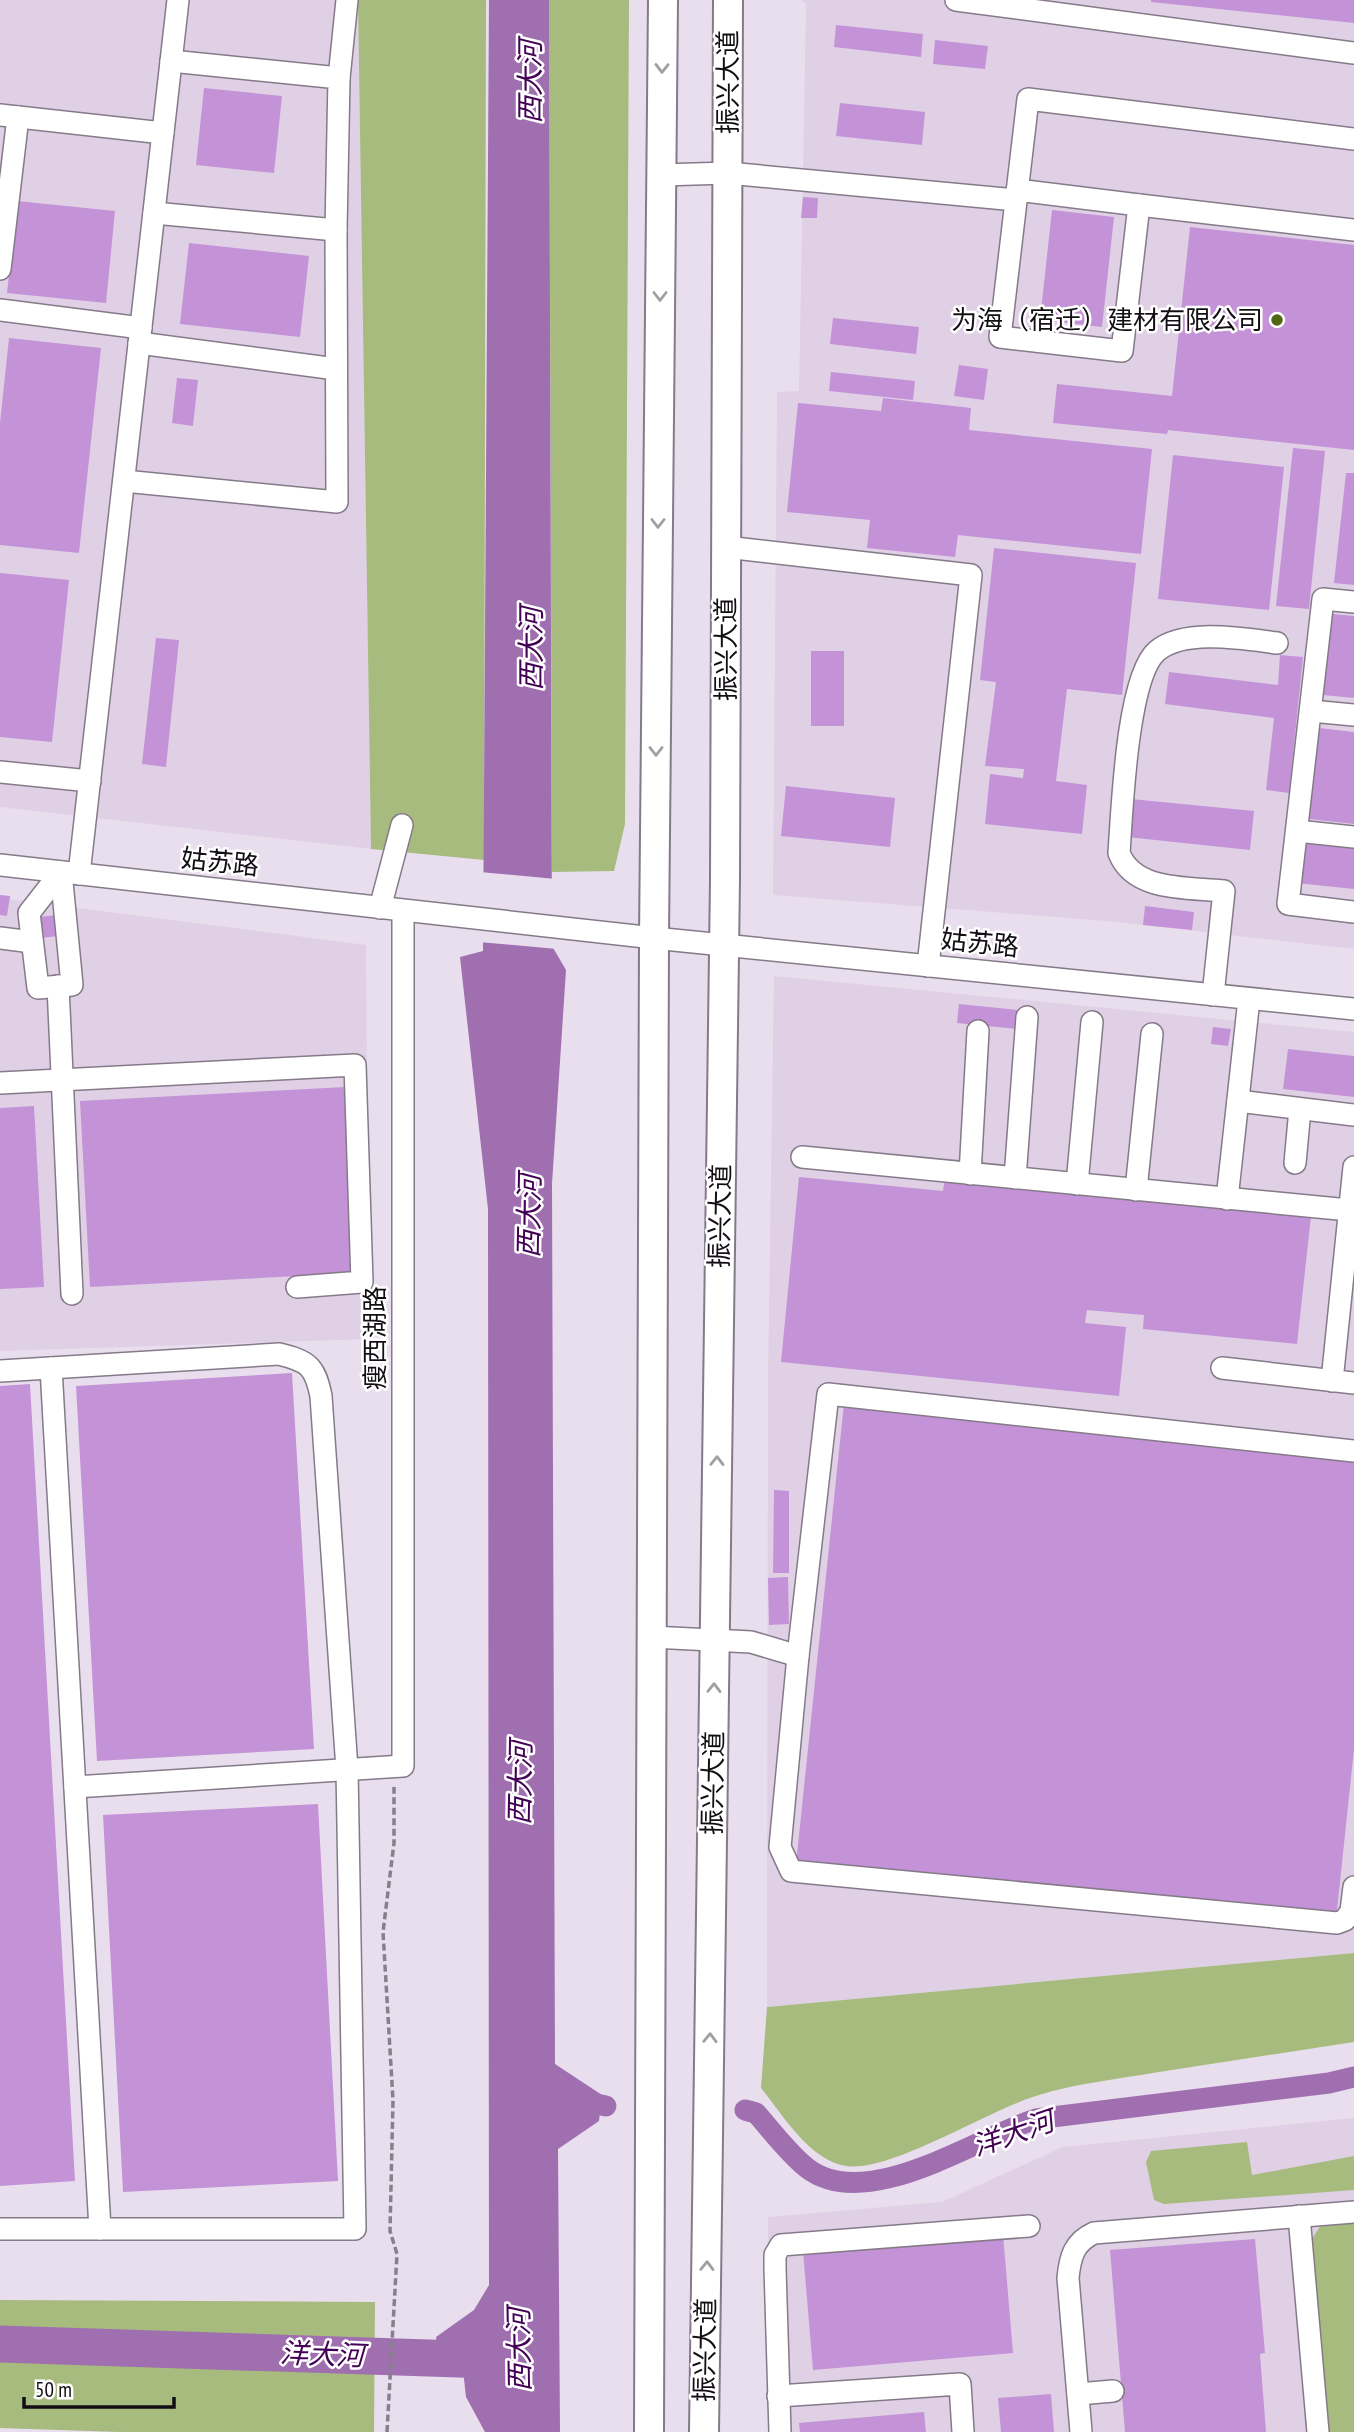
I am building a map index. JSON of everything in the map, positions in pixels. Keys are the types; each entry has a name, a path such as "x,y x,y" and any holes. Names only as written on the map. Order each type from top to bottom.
{"main road":[{"name":"振兴大道","path":"649,2432 654,938 663,0"},
{"name":"振兴大道","path":"704,2432 724,945 728,0"}],"street":[{"path":"70,873 29,914 38,988 72,985 70,873 90,781 178,0"},
{"path":"124,481 337,502 336,230 339,78 348,0"},
{"path":"956,0 1354,53"},
{"path":"171,61 339,78"},
{"path":"1139,205 1122,351 1000,337 1028,99 1354,139"},
{"path":"0,269 9,116 163,133"},
{"path":"661,175 727,173 1017,195 1139,205 1354,230"},
{"path":"154,213 336,230"},
{"path":"0,310 337,369"},
{"path":"726,547 971,575 928,965"},
{"path":"1354,602 1324,599 1288,904 1354,912"},
{"path":"1213,995 1224,891 1149,882 1124,865 1119,853 1135,694 1158,650 1175,643 1199,637 1277,643"},
{"path":"1311,711 1354,715"},
{"path":"0,772 90,781"},
{"path":"380,908 402,825"},
{"path":"1297,831 1354,837"},
{"name":"姑苏路","path":"0,865 654,938 1354,1009"},
{"name":"瘦西湖路","path":"402,911 403,1766"},
{"path":"0,939 32,942"},
{"path":"58,986 72,1294"},
{"path":"1227,1199 1249,999"},
{"path":"1015,1178 1027,1017"},
{"path":"1077,1184 1092,1022"},
{"path":"970,1174 978,1031"},
{"path":"1136,1189 1152,1034"},
{"path":"0,1083 355,1065 362,1283 297,1287"},
{"path":"1238,1101 1354,1115"},
{"path":"1295,1163 1300,1109"},
{"path":"802,1157 1349,1210"},
{"path":"1332,1381 1354,1167"},
{"path":"0,1371 279,1354 300,1359 316,1373 321,1396 347,1769 355,2229 0,2229"},
{"path":"51,1368 100,2229"},
{"path":"1222,1368 1354,1383"},
{"path":"1354,1451 828,1394 798,1656 780,1847 791,1871 1337,1923 1345,1920 1351,1911 1354,1887"},
{"path":"652,1637 751,1642 798,1656"},
{"path":"75,1787 403,1766"},
{"path":"1081,2432 1068,2278 1069,2260 1081,2239 1094,2233 1354,2212"},
{"path":"1298,2216 1318,2432"},
{"path":"779,2432 775,2255 781,2245 1029,2226"},
{"path":"778,2396 960,2384 963,2432"},
{"path":"1077,2394 1112,2391"}],"path":[{"path":"387,2432 397,2254 390,2231 393,2100 383,1932 394,1843 394,1778 403,1766"}],"shaded area":[{"path":"0,0 358,0 371,849 0,807"},
{"path":"801,0 1354,0 1354,949 1107,921 773,895 777,392 799,391 806,4"},
{"path":"0,898 366,945 369,1339 0,1351"},
{"path":"774,976 1354,1032 1354,1953 767,2007 768,1378"},
{"path":"1354,2118 1354,2432 768,2432 768,2217 942,2202 1063,2147"}],"green space":[{"path":"358,0 486,0 484,860 371,849"},
{"path":"549,0 629,0 625,824 614,871 552,872"},
{"path":"1354,1953 1354,2042 1054,2091 1018,2102 914,2150 865,2166 846,2166 820,2155 798,2135 761,2088 767,2007"},
{"path":"1247,2142 1252,2175 1354,2156 1354,2190 1164,2204 1154,2200 1146,2162 1151,2151"},
{"path":"1354,2218 1354,2432 1327,2432 1312,2239 1321,2225"},
{"path":"0,2300 375,2302 374,2432 119,2432 0,2428"}],"water":[{"name":"西大河","path":"489,0 549,0 552,946 566,970 552,1184 555,2064 602,2095 599,2121 558,2149 560,2432 485,2432 466,2397 463,2370 439,2365 436,2337 474,2310 489,2285 488,1209 460,957 483,951"}],"pier":[{"path":"480,872 556,879 557,949 479,942"}],"building":[{"path":"1354,0 1354,23 1151,2"},
{"path":"836,25 923,34 921,57 834,47"},
{"path":"935,40 988,46 985,69 933,64"},
{"path":"204,88 282,96 274,173 196,165"},
{"path":"840,103 925,112 922,145 836,136"},
{"path":"803,197 818,198 817,218 801,218"},
{"path":"17,201 115,211 106,303 7,293"},
{"path":"1052,210 1114,217 1102,327 1040,320"},
{"path":"1190,227 1354,245 1354,450 1168,430 1167,434 1053,423 1057,384 1172,396"},
{"path":"189,243 309,256 300,337 180,324"},
{"path":"833,318 919,327 916,354 830,344"},
{"path":"9,338 101,348 79,553 0,545 0,423"},
{"path":"959,365 988,369 984,400 954,396"},
{"path":"831,372 915,381 913,400 829,391"},
{"path":"177,378 198,380 193,426 172,423"},
{"path":"883,398 971,408 969,430 1152,449 1141,554 958,535 955,557 867,548 870,520 787,512 798,403 881,411"},
{"path":"1293,448 1325,451 1309,609 1276,606"},
{"path":"1173,455 1284,467 1269,610 1158,599"},
{"path":"1346,473 1354,473 1354,585 1334,583"},
{"path":"994,548 1136,563 1122,695 1067,689 1056,781 1087,785 1082,834 985,824 990,774 1023,778 1024,769 985,766 996,682 980,680"},
{"path":"0,573 69,580 52,742 0,737"},
{"path":"1332,614 1354,616 1354,698 1323,695"},
{"path":"156,638 179,640 166,767 142,764"},
{"path":"811,651 844,651 844,726 811,726"},
{"path":"1280,655 1303,657 1289,793 1266,790 1274,718 1165,704 1169,672 1278,685"},
{"path":"1319,728 1354,732 1354,824 1309,819"},
{"path":"786,786 895,798 890,847 781,836"},
{"path":"1131,799 1254,811 1250,850 1127,837"},
{"path":"1301,843 1354,848 1354,889 1296,883"},
{"path":"0,895 10,896 7,916 0,915"},
{"path":"1145,906 1194,912 1192,930 1143,925"},
{"path":"59,915 61,936 38,938 36,917"},
{"path":"959,1004 1019,1010 1017,1029 957,1023"},
{"path":"1213,1027 1231,1029 1228,1046 1211,1044"},
{"path":"1288,1049 1354,1056 1354,1097 1283,1089"},
{"path":"346,1087 356,1273 90,1287 80,1101"},
{"path":"34,1106 44,1287 0,1289 0,1108"},
{"path":"799,1177 943,1191 945,1178 1311,1216 1297,1344 1143,1329 1144,1315 1087,1310 1085,1323 1126,1327 1119,1396 781,1362"},
{"path":"292,1373 314,1749 97,1761 76,1386"},
{"path":"30,1384 75,2181 0,2186 0,1386"},
{"path":"844,1403 1354,1455 1354,1749 1336,1920 796,1864"},
{"path":"774,1490 789,1491 789,1573 773,1573"},
{"path":"788,1577 789,1624 769,1625 768,1578"},
{"path":"318,1804 338,2181 123,2192 103,1815"},
{"path":"1003,2234 1013,2353 813,2370 803,2251"},
{"path":"1255,2239 1265,2353 1260,2354 1266,2432 1125,2432 1110,2250"},
{"path":"1051,2394 1054,2432 1001,2432 998,2398"},
{"path":"924,2412 926,2432 800,2432 799,2423"}],"waterway":[{"name":"洋大河","path":"745,2110 756,2113 807,2168 831,2180 859,2182 890,2178 921,2168 1036,2119 1329,2083 1354,2077"},
{"name":"洋大河","path":"572,2099 606,2106"},
{"name":"洋大河","path":"0,2344 489,2360"}],"place":[{"name":"为海（宿迁）建材有限公司","path":"1277,320"}]}
